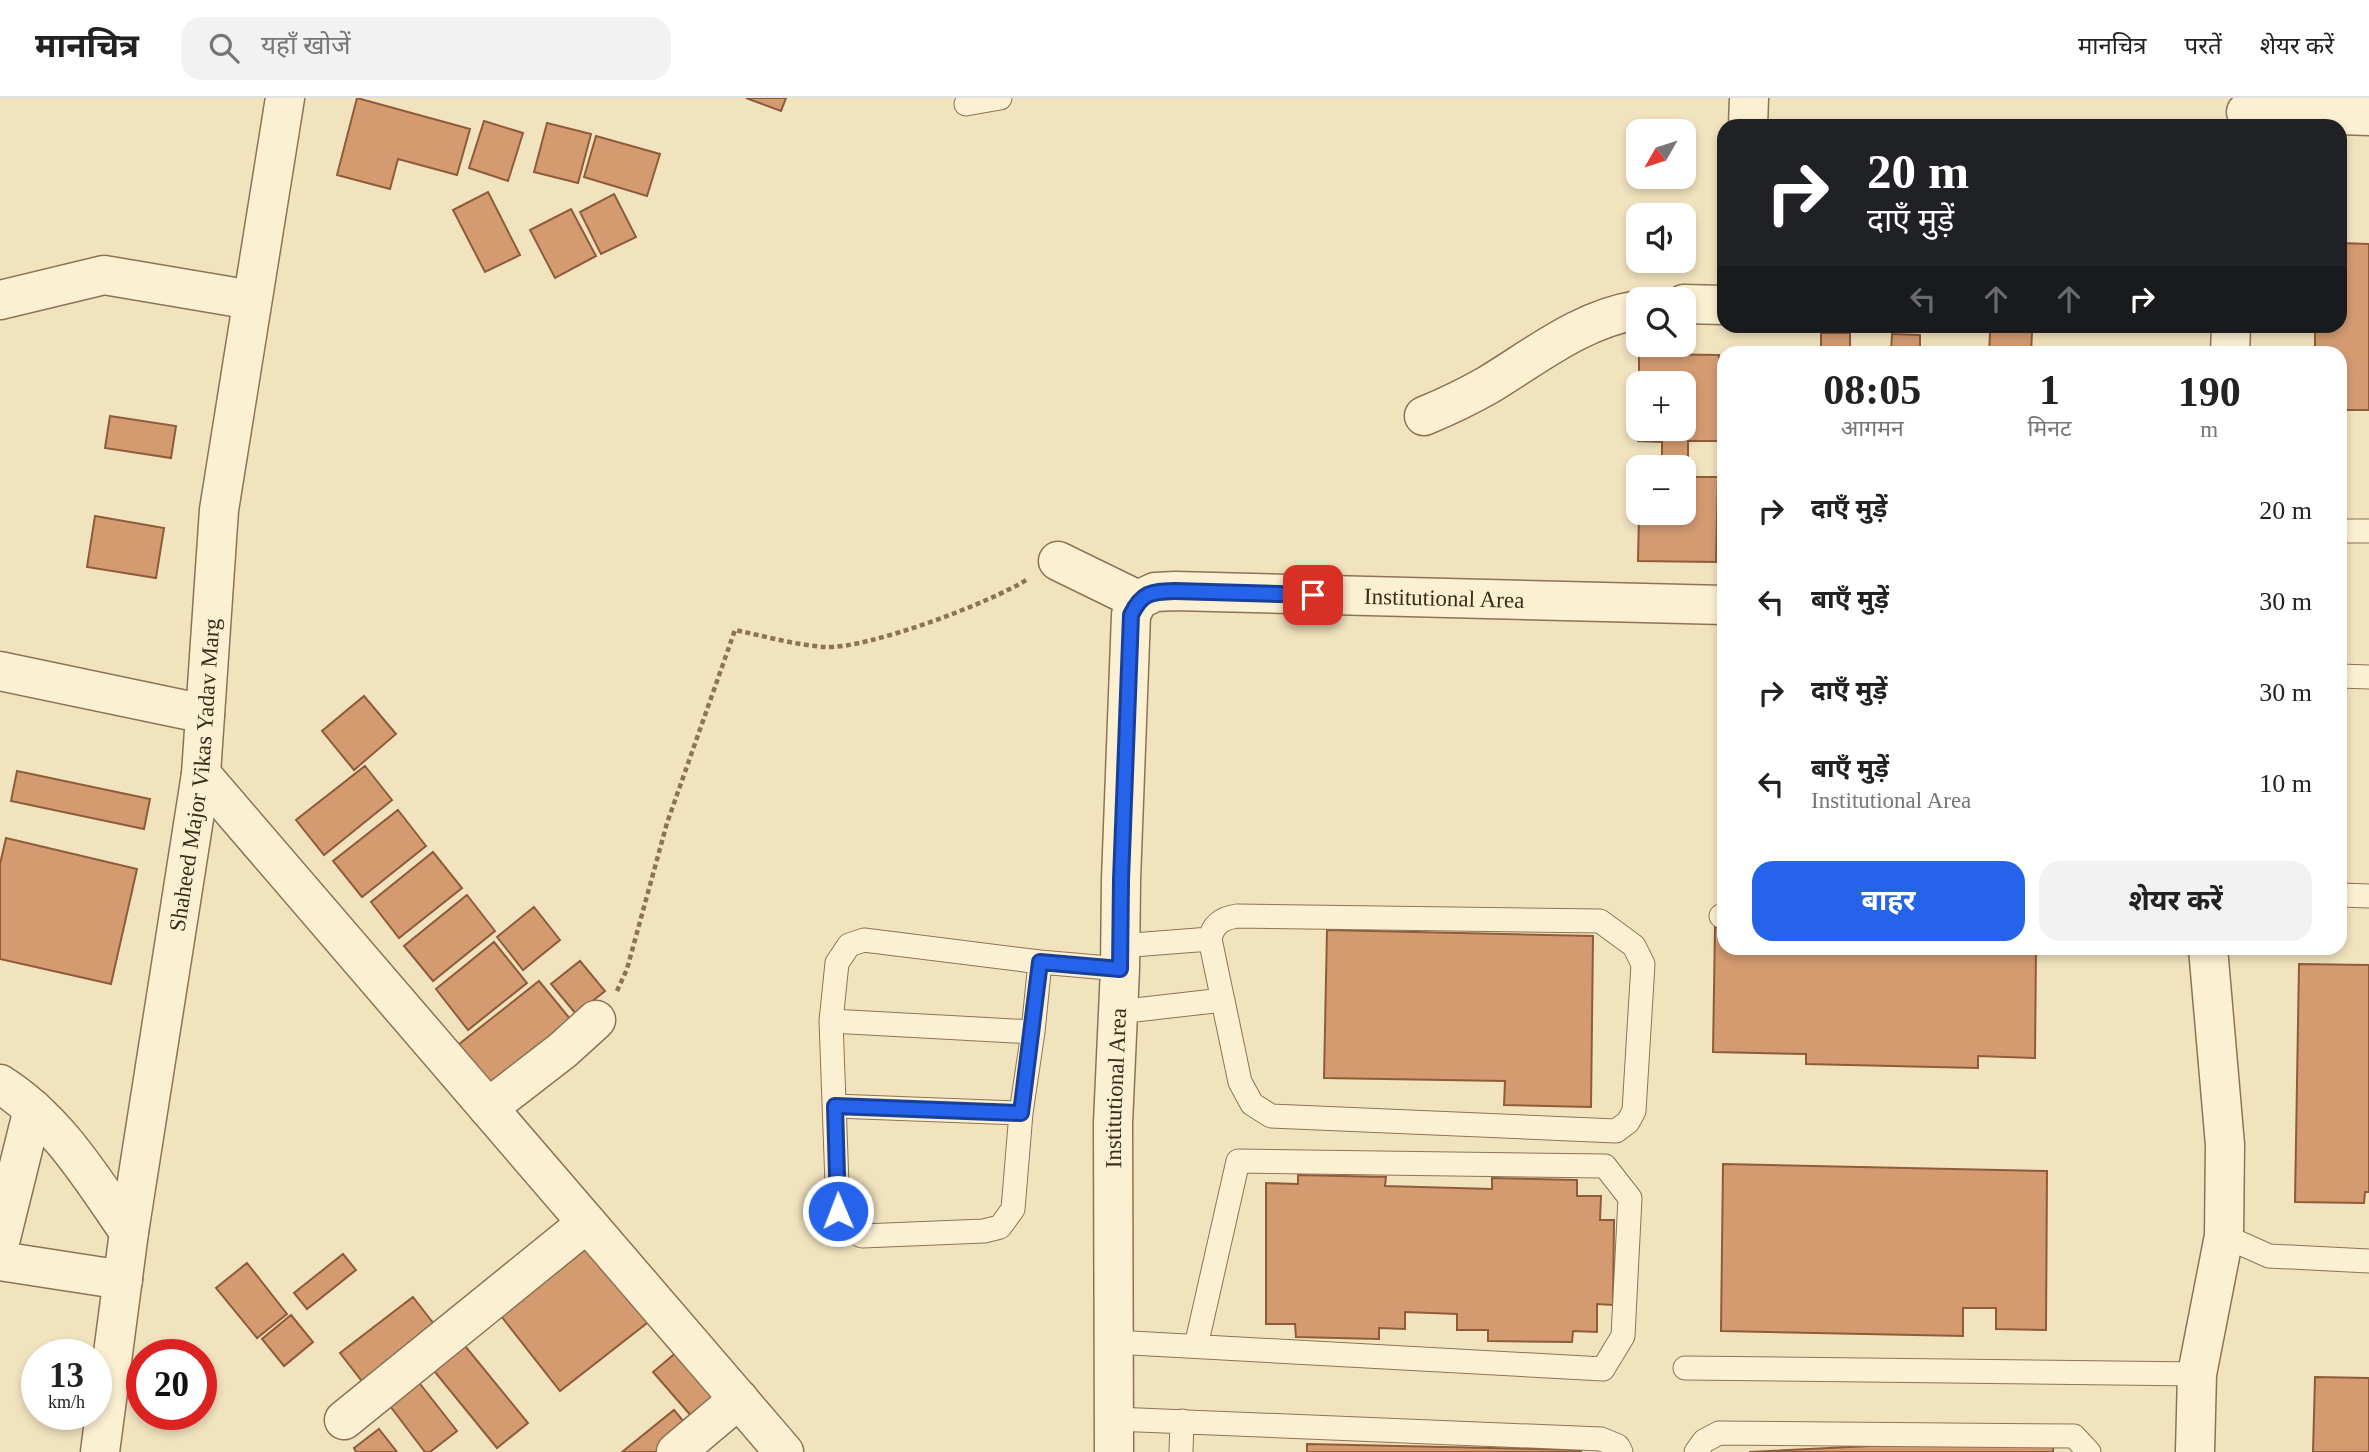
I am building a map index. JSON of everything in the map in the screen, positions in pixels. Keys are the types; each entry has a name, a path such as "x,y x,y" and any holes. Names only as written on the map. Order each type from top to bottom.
{"street":[{"name":"Shaheed Major Vikas Yadav Marg","path":"100,1452 129,1231 201,774 219,510 285,98"},
{"path":"1748,119 1749,98"},
{"path":"2245,112 2369,116"},
{"path":"0,300 104,275 252,300"},
{"path":"1696,304 1717,305"},
{"path":"1424,416 1458,402 1579,328 1626,312"},
{"path":"1058,561 1138,600"},
{"name":"Institutional Area","path":"1114,1435 1113,1123 1131,615 1138,600 1155,592 1175,591 1717,605"},
{"path":"0,671 205,714"},
{"path":"201,774 784,1452"},
{"path":"2195,1452 2197,1374 2224,1236 2225,1145 2209,955"},
{"path":"488,1108 563,1050 596,1020"},
{"path":"0,1084 24,1099 58,1132 129,1231"},
{"path":"0,1242 33,1109"},
{"path":"344,1420 587,1223"},
{"path":"0,1261 123,1280"},
{"path":"676,1452 739,1399"}],"lane":[{"path":"966,104 1000,98"},
{"path":"2347,531 2369,531"},
{"path":"2347,676 2369,677"},
{"path":"2347,895 2369,896"},
{"path":"1225,918 1600,921 1634,946 1643,964 1634,1111 1628,1122 1616,1131 1271,1116 1252,1104 1240,1082 1223,1000 1210,939 1219,922 1225,918"},
{"path":"1040,962 1021,1113 1013,1209 1000,1227 984,1231 862,1236 849,1230 838,1211 831,1020 837,963 849,945 864,940 1040,962 1120,958 1210,939"},
{"path":"1118,1012 1223,1000"},
{"path":"831,1020 1032,1032"},
{"path":"835,1106 1021,1113"},
{"path":"1114,1342 1603,1369 1623,1336 1630,1198 1605,1166 1238,1161 1196,1346"},
{"path":"2224,1236 2269,1256 2369,1261"},
{"path":"1685,1368 2197,1374"},
{"path":"1114,1435 1182,1421 1601,1439 1618,1446 1621,1452"},
{"path":"1181,1452 1182,1421"},
{"path":"1696,1452 1704,1441 1719,1433 2074,1436 2089,1452"}],"path":[{"path":"596,1020 615,997 627,969 667,823 735,630 826,647 859,644 928,622 1009,591 1058,561"}],"building":[{"path":"357,98 470,129 457,175 398,159 390,189 337,175"},
{"path":"746,98 786,98 781,111"},
{"path":"484,121 523,133 508,181 469,168"},
{"path":"547,123 591,134 578,183 534,172"},
{"path":"596,136 660,154 647,196 584,177"},
{"path":"488,192 520,255 485,272 453,210"},
{"path":"614,194 636,237 601,254 580,212"},
{"path":"571,209 596,256 555,278 530,230"},
{"path":"2347,243 2369,244 2369,410 2347,410 2347,346 2315,346 2315,333 2347,333"},
{"path":"1821,333 1850,333 1850,346 1821,346"},
{"path":"1990,333 2032,333 2031,346 1989,346"},
{"path":"1892,334 1920,335 1920,346 1891,346"},
{"path":"1717,355 1717,441 1696,441 1696,371 1639,371 1639,357"},
{"path":"110,416 176,426 171,458 105,448"},
{"path":"1638,441 1688,441 1688,455 1662,455 1662,442"},
{"path":"1696,477 1717,477 1716,562 1638,561 1639,525 1696,525"},
{"path":"95,516 164,528 156,578 87,567"},
{"path":"364,696 396,734 354,770 322,731"},
{"path":"365,766 392,800 324,855 296,820"},
{"path":"17,771 150,799 144,829 11,801"},
{"path":"398,810 426,846 362,897 333,861"},
{"path":"6,838 137,869 111,984 0,959 0,864"},
{"path":"433,852 462,888 399,938 371,902"},
{"path":"467,895 495,931 433,981 404,946"},
{"path":"534,907 560,940 523,970 497,937"},
{"path":"1715,927 1717,955 2036,955 2035,1058 1978,1056 1978,1068 1806,1064 1806,1054 1713,1052"},
{"path":"1327,930 1593,936 1591,1107 1504,1105 1505,1081 1324,1078"},
{"path":"494,942 527,983 468,1030 436,989"},
{"path":"580,961 605,991 576,1014 551,984"},
{"path":"2299,964 2369,965 2369,1192 2365,1192 2364,1203 2295,1202"},
{"path":"539,981 571,1020 490,1085 458,1045"},
{"path":"1723,1164 2047,1171 2046,1330 1996,1329 1996,1308 1963,1308 1963,1336 1721,1331"},
{"path":"1298,1175 1386,1177 1385,1186 1492,1189 1492,1178 1577,1180 1577,1196 1601,1196 1600,1220 1614,1220 1613,1305 1597,1304 1597,1332 1573,1331 1572,1342 1488,1341 1488,1330 1457,1330 1457,1314 1405,1312 1405,1329 1379,1328 1379,1339 1296,1337 1295,1324 1266,1324 1266,1183 1298,1184"},
{"path":"596,1241 656,1316 560,1391 501,1316"},
{"path":"343,1254 356,1270 307,1309 294,1293"},
{"path":"247,1263 287,1314 257,1338 216,1288"},
{"path":"413,1297 441,1333 368,1389 340,1353"},
{"path":"291,1315 313,1342 284,1366 262,1339"},
{"path":"461,1341 528,1423 497,1448 430,1366"},
{"path":"678,1351 717,1396 693,1418 653,1372"},
{"path":"2315,1377 2369,1378 2369,1452 2313,1452"},
{"path":"417,1380 457,1431 430,1452 425,1452 387,1402"},
{"path":"674,1410 689,1428 658,1452 622,1452"},
{"path":"379,1429 397,1452 356,1452 354,1448"},
{"path":"2054,1437 2053,1452 1749,1452"},
{"path":"1307,1444 1581,1450 1581,1452 1307,1452"}],"route":[{"path":"838,1211 835,1106 1021,1113 1040,962 1120,969 1131,615 1138,600 1155,592 1175,591 1313,595"}]}
